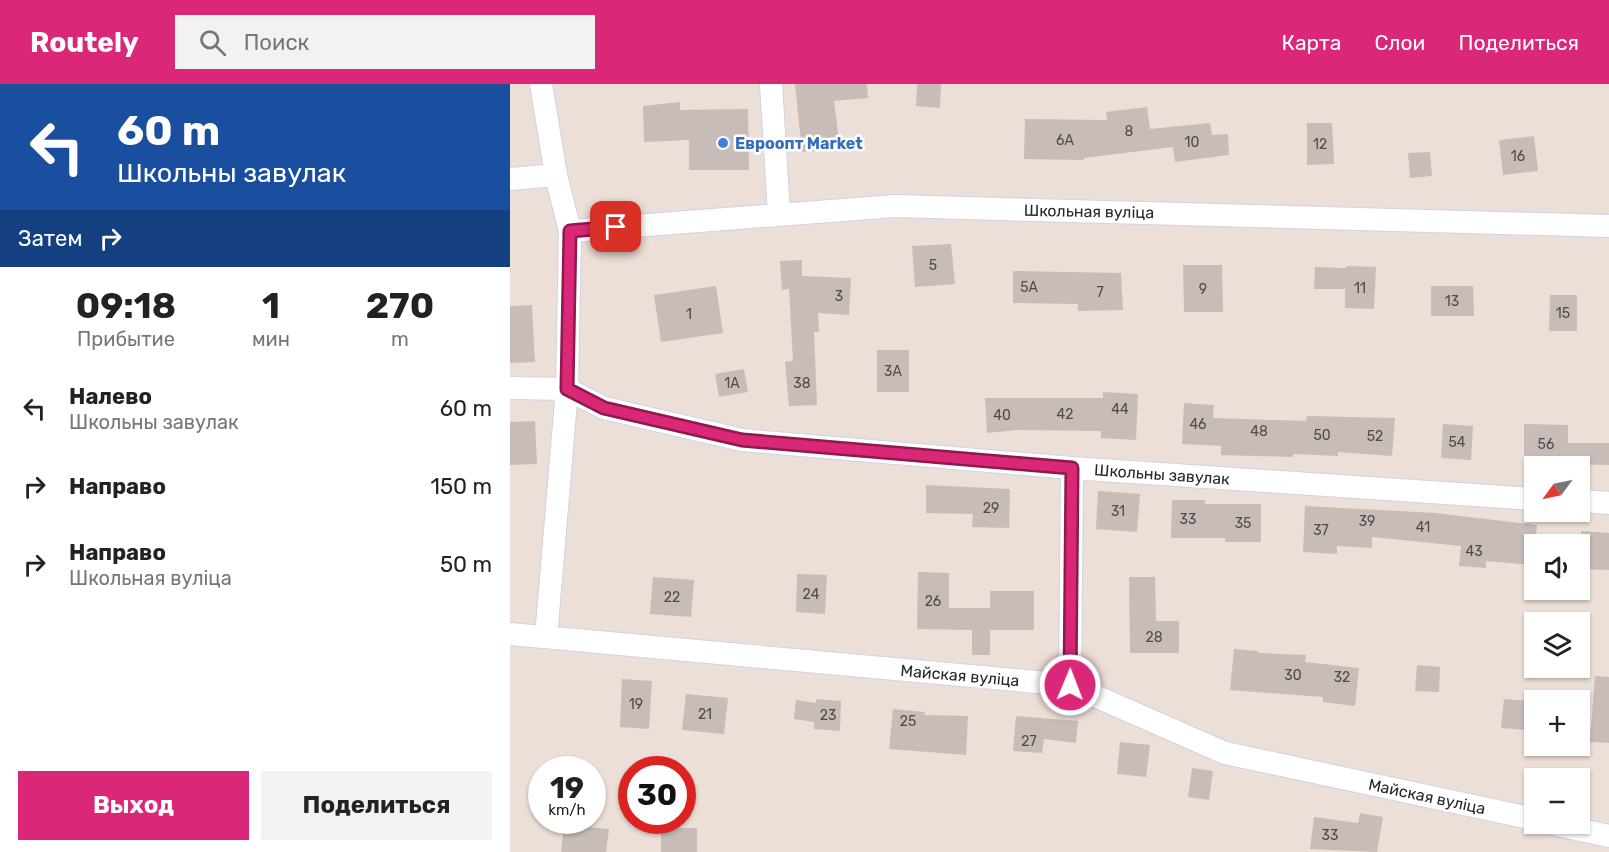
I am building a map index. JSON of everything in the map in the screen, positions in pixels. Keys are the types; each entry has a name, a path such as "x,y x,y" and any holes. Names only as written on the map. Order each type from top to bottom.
{"street":[{"path":"541,84 556,175 570,231 567,389 546,637"},
{"path":"771,84 779,213"},
{"path":"510,179 556,175"},
{"name":"Школьная вуліца","path":"570,231 779,213 895,206 1609,226"},
{"name":"Школьны завулак","path":"510,388 567,389 604,408 742,440 1072,468 1524,497"},
{"path":"1070,685 1072,468"},
{"path":"1590,502 1609,503"},
{"name":"Майская вуліца","path":"510,634 1070,685 1225,753 1524,817"},
{"path":"1590,832 1609,836"}],"building":[{"path":"795,84 867,84 868,98 834,101 840,148 802,152"},
{"path":"917,84 941,84 940,108 916,106"},
{"path":"680,102 680,110 748,109 749,170 689,170 689,140 644,142 643,106"},
{"path":"1147,107 1150,129 1210,123 1212,135 1228,134 1229,155 1175,162 1173,147 1084,158 1084,160 1024,159 1025,119 1107,120 1106,112"},
{"path":"1307,123 1332,123 1334,164 1307,165"},
{"path":"1534,136 1538,171 1503,175 1499,140"},
{"path":"1430,152 1432,176 1410,178 1408,153"},
{"path":"951,244 955,284 915,287 912,246"},
{"path":"802,260 802,276 851,278 849,315 818,313 819,332 814,332 817,405 789,406 785,362 793,361 789,289 782,290 780,261"},
{"path":"1183,265 1222,265 1223,312 1184,312"},
{"path":"1346,266 1376,267 1374,309 1345,308 1345,289 1314,289 1315,267 1346,268"},
{"path":"1013,271 1121,273 1123,310 1078,311 1078,304 1013,303"},
{"path":"716,286 723,333 661,342 654,295"},
{"path":"1431,286 1473,286 1474,316 1431,316"},
{"path":"1550,295 1577,295 1577,331 1549,331"},
{"path":"532,305 535,362 510,363 510,306"},
{"path":"877,350 909,350 909,392 877,392"},
{"path":"744,369 748,392 719,397 715,374"},
{"path":"1103,392 1138,394 1136,440 1101,438 1101,431 1019,430 987,433 985,398 1103,398"},
{"path":"1184,403 1214,405 1213,418 1306,421 1307,416 1395,418 1392,456 1338,452 1338,456 1221,455 1221,446 1182,444"},
{"path":"535,421 537,464 510,465 510,422"},
{"path":"1443,424 1473,426 1471,460 1441,458"},
{"path":"1524,424 1568,425 1568,443 1609,443 1609,465 1590,465 1590,456 1524,456"},
{"path":"926,485 1010,489 1009,528 972,527 973,514 926,513"},
{"path":"1098,491 1140,494 1137,532 1096,529"},
{"path":"1172,500 1205,500 1205,504 1261,504 1261,542 1225,542 1225,538 1171,538"},
{"path":"1305,506 1435,513 1537,525 1536,534 1524,534 1524,564 1486,561 1486,568 1459,566 1461,546 1372,537 1372,548 1337,546 1337,554 1303,552"},
{"path":"1581,531 1609,533 1609,570 1590,569 1590,534 1581,534"},
{"path":"918,572 949,573 949,608 990,608 990,591 1034,591 1034,630 990,630 990,655 972,655 972,630 917,629"},
{"path":"797,574 827,575 825,614 796,612"},
{"path":"653,577 694,580 691,617 650,614"},
{"path":"1129,577 1155,577 1156,621 1179,621 1179,653 1130,653"},
{"path":"1234,649 1258,651 1258,653 1306,655 1305,662 1359,668 1355,706 1323,702 1323,697 1230,690"},
{"path":"1417,665 1440,667 1439,692 1415,691"},
{"path":"1595,676 1609,677 1609,743 1590,742"},
{"path":"622,679 652,681 649,729 620,727"},
{"path":"686,694 728,698 724,734 682,730"},
{"path":"816,699 841,701 840,731 814,729 814,722 794,719 796,700 816,703"},
{"path":"1504,699 1524,701 1524,730 1501,728"},
{"path":"893,709 925,712 924,715 968,716 966,755 889,749"},
{"path":"1016,716 1078,721 1076,743 1044,739 1042,753 1013,751"},
{"path":"1120,742 1150,745 1146,777 1117,774"},
{"path":"1192,768 1213,771 1209,800 1188,797"},
{"path":"1360,813 1383,817 1377,852 1310,849 1314,817 1358,823"},
{"path":"697,828 697,852 661,852 661,834 696,834"},
{"path":"606,829 609,829 606,852 561,852 563,834 606,834"}],"place":[{"name":"Евроопт Market","path":"723,143"}],"route":[{"path":"616,227 570,231 567,389 604,408 742,440 1072,468 1070,685"}]}
